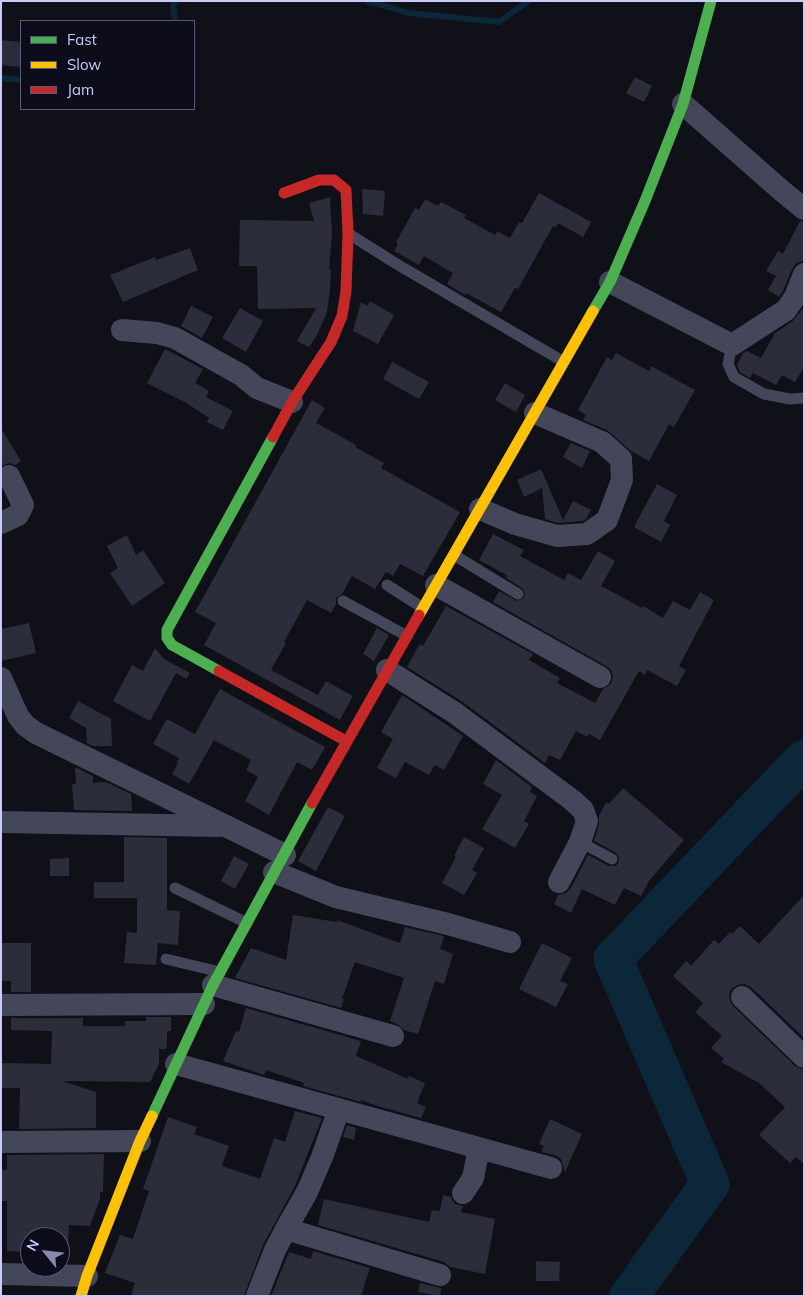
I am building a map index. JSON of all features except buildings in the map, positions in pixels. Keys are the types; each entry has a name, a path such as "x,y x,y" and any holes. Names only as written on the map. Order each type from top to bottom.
{"street":[{"path":"1,1274 84,1286 140,1141 212,987 346,741 610,282 645,201 683,104 711,1"},
{"path":"683,104 782,192 804,209"},
{"path":"284,193 318,180 334,180 346,190 348,234 346,291 342,316 330,342 292,402 167,630 167,638 172,645 346,741"},
{"path":"610,282 732,345 786,310 795,298 804,274"},
{"path":"122,330 157,333 175,338 241,375 257,388 292,402"},
{"path":"480,509 515,524 557,536 587,534 606,520 622,480 621,459 602,442 535,413"},
{"path":"1,523 18,515 23,505 9,476"},
{"path":"436,585 600,678"},
{"path":"387,670 455,713 583,810 587,820 580,842 559,882"},
{"path":"1,678 18,716 36,733 225,826 280,863 336,897 448,924 510,942"},
{"path":"1,822 225,826"},
{"path":"1,1005 212,987 394,1036"},
{"path":"742,998 804,1057"},
{"path":"176,1064 551,1168"},
{"path":"258,1296 275,1250 314,1174 339,1109"},
{"path":"1,1142 140,1141"},
{"path":"463,1193 473,1178 479,1148"},
{"path":"286,1229 440,1275"}],"lane":[{"path":"348,234 564,362"},
{"path":"732,345 728,364 734,377 764,394 790,399 804,398"},
{"path":"454,555 518,594"},
{"path":"387,585 424,608"},
{"path":"342,601 407,636"},
{"path":"580,842 612,859"},
{"path":"174,888 247,923"},
{"path":"166,959 212,987"}],"waterway":[{"path":"175,20 173,4 176,1"},
{"path":"368,1 409,13 499,22 528,1"},
{"path":"1,78 20,80"},
{"path":"629,1296 710,1184 613,959 804,759"}],"traffic: fast":[{"path":"593,311 610,282 645,201 683,104 711,1"},
{"path":"219,671 172,645 167,638 167,630 273,437"},
{"path":"152,1116 213,985 312,803"}],"traffic: slow":[{"path":"419,615 593,311"},
{"path":"81,1296 87,1276 140,1141 152,1116"}],"traffic: jam":[{"path":"273,437 292,402 331,342 342,316 346,291 348,234 346,190 334,180 319,180 284,193"},
{"path":"312,803 419,615"},
{"path":"219,671 346,741"}]}
